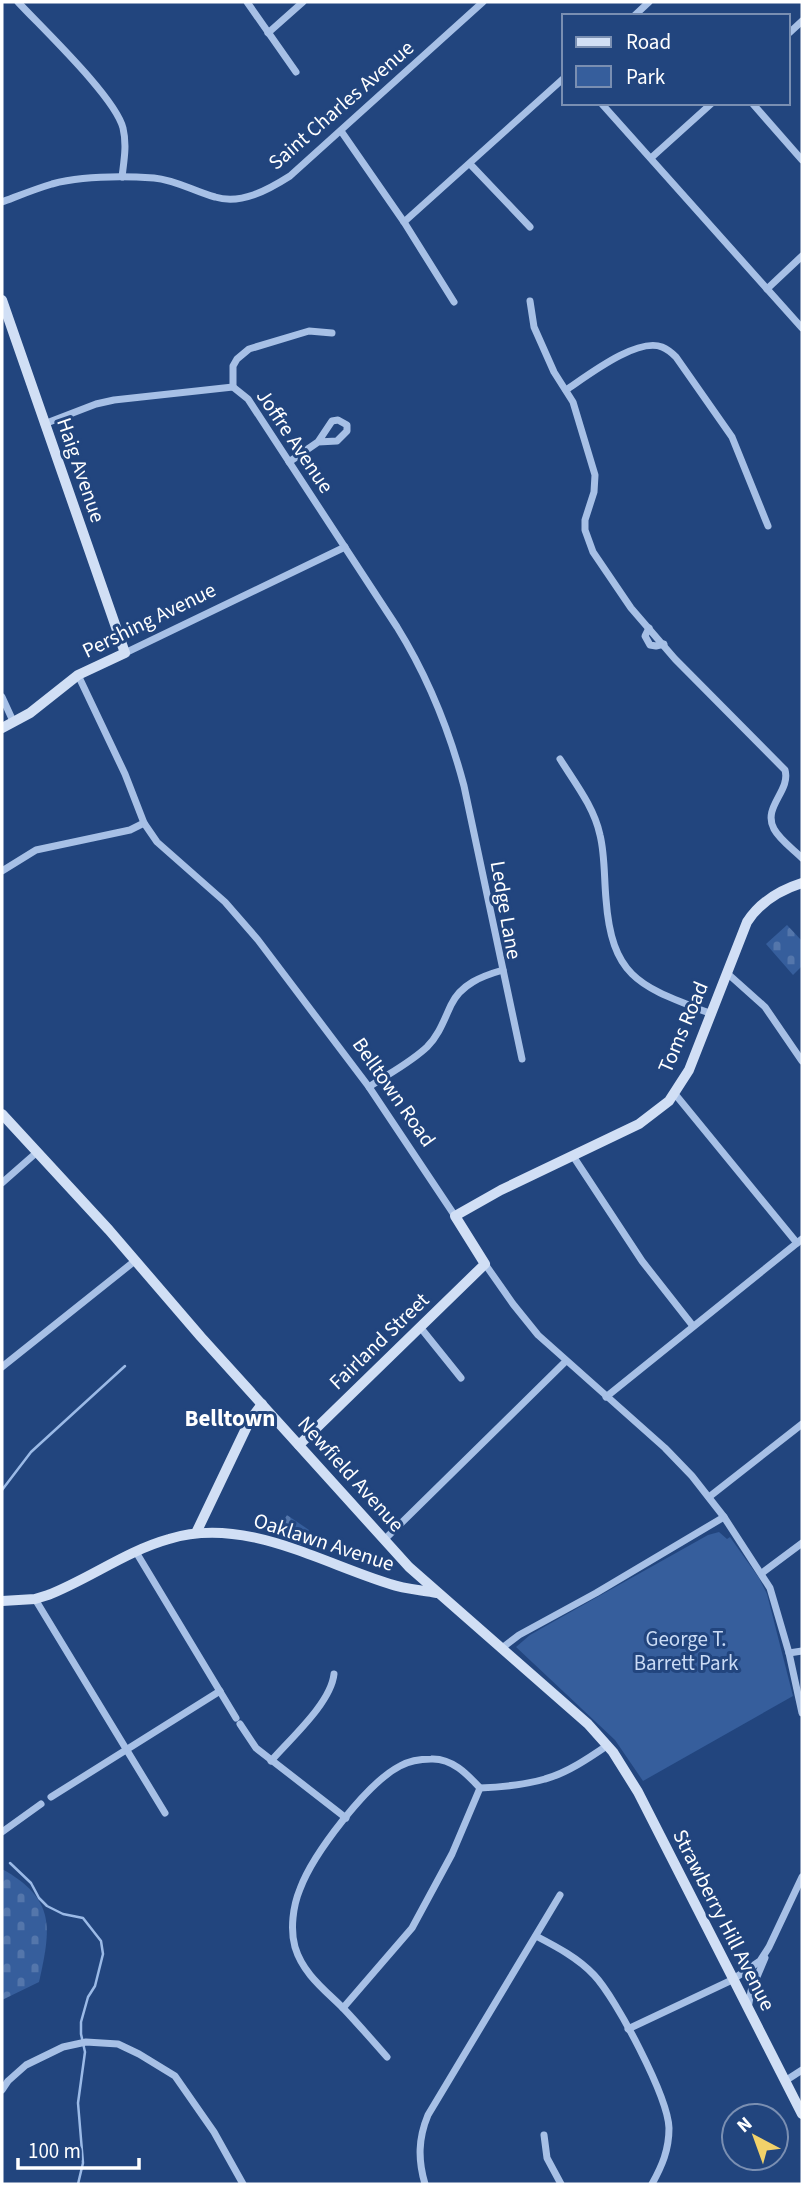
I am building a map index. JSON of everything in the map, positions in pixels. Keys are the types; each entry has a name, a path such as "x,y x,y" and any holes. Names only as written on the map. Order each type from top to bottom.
{"street":[{"path":"18,2 110,104 122,125 126,148 122,177"},
{"path":"247,2 296,72"},
{"path":"268,33 303,2"},
{"name":"Saint Charles Avenue","path":"2,202 54,184 122,177 155,178 180,183 218,198 238,198 273,187 290,176 484,2"},
{"path":"636,14 649,2"},
{"path":"404,222 562,80"},
{"path":"603,105 802,328"},
{"path":"651,158 710,105"},
{"path":"754,105 802,160"},
{"path":"341,131 404,222 454,302"},
{"path":"470,164 530,227"},
{"path":"766,289 802,256"},
{"name":"Haig Avenue","path":"2,300 125,653"},
{"path":"530,301 534,327 554,372 578,415 595,475 594,492 585,520 588,542 631,608 675,659 785,770 786,781 773,806 771,820 778,834 802,858"},
{"path":"233,387 233,366 249,349 309,331 332,333"},
{"path":"566,390 636,348 653,345 669,351 676,357 732,437 768,526"},
{"name":"Joffre Avenue","path":"44,424 114,400 233,387 248,399 409,647 427,682"},
{"path":"289,462 318,442"},
{"name":"Pershing Avenue","path":"144,823 125,774 78,675 345,547"},
{"path":"2,728 30,713 78,675"},
{"name":"Ledge Lane","path":"369,1087 426,1048 439,1030 452,1002 467,986 482,976 503,970 453,744 427,682"},
{"path":"2,697 13,721"},
{"path":"560,759 588,804 600,834 609,934 620,959 630,973 652,989 712,1014"},
{"path":"2,871 36,850 130,830 144,823"},
{"name":"Belltown Road","path":"144,823 156,842 225,902 247,925 369,1087 485,1264 528,1324 665,1448 724,1517 762,1573 773,1596 802,1713"},
{"name":"Toms Road","path":"455,1216 501,1190 651,1117 675,1094 689,1070 743,930 754,912 776,895 802,883"},
{"path":"503,970 522,1059"},
{"path":"727,973 765,1007 802,1061"},
{"path":"606,1396 800,1241 675,1094"},
{"name":"Newfield Avenue","path":"2,1114 136,1260 384,1541 437,1593 588,1724 608,1745"},
{"path":"2,1183 36,1153"},
{"path":"573,1156 642,1261 693,1326"},
{"path":"2,1367 136,1260"},
{"name":"Fairland Street","path":"299,1445 485,1264"},
{"path":"420,1327 461,1378"},
{"path":"384,1541 566,1361"},
{"path":"196,1533 250,1420 262,1404"},
{"path":"709,1497 802,1424"},
{"path":"502,1648 519,1635 724,1517"},
{"name":"Oaklawn Avenue","path":"2,1601 35,1599 60,1591 136,1552 167,1539 196,1533 231,1534 259,1539 391,1585 437,1593"},
{"path":"762,1573 802,1543"},
{"path":"136,1552 256,1748 346,1818"},
{"path":"35,1599 164,1813"},
{"path":"789,1653 802,1651"},
{"path":"271,1761 323,1701 333,1684 334,1674"},
{"path":"51,1797 220,1691"},
{"path":"480,1788 546,1779 586,1760 608,1745"},
{"name":"Strawberry Hill Avenue","path":"608,1745 638,1792 802,2114"},
{"path":"387,2057 308,1972 296,1950 292,1929 295,1905 315,1859 346,1818 383,1778 401,1765 433,1758 450,1763 480,1788"},
{"path":"343,2008 412,1928 452,1854 480,1788"},
{"path":"2,1832 41,1804"},
{"path":"747,2010 751,1992 769,1947 802,1877"},
{"path":"425,2184 420,2168 419,2147 428,2115 560,1895"},
{"path":"537,1936 567,1953 595,1975 628,2029 661,2094 669,2126 664,2161 652,2184"},
{"path":"628,2029 732,1980 760,1961 769,1947"},
{"path":"2,2090 26,2065 63,2047 84,2043 118,2043 175,2076 214,2132 243,2184"},
{"path":"785,2081 802,2070"},
{"path":"544,2135 547,2158 561,2184"}],"green space":[{"path":"787,925 802,941 802,966 793,975 766,944"},
{"path":"287,1515 309,1530 301,1545 275,1535"},
{"name":"George T. Barrett Park","path":"719,1532 727,1539 730,1537 767,1594 793,1696 643,1781 615,1740 516,1647 551,1623 708,1535"},
{"path":"2,1869 20,1880 41,1904 47,1930 39,1982 2,2000"}],"waterway":[{"path":"2,1490 31,1452 125,1366"},
{"path":"10,1863 31,1883 47,1906 63,1914 83,1918 101,1941 103,1954 95,1986 88,1997 81,2022 85,2052 78,2103 83,2163 78,2184"}],"district":[{"name":"Belltown","path":"230,1418"}]}
